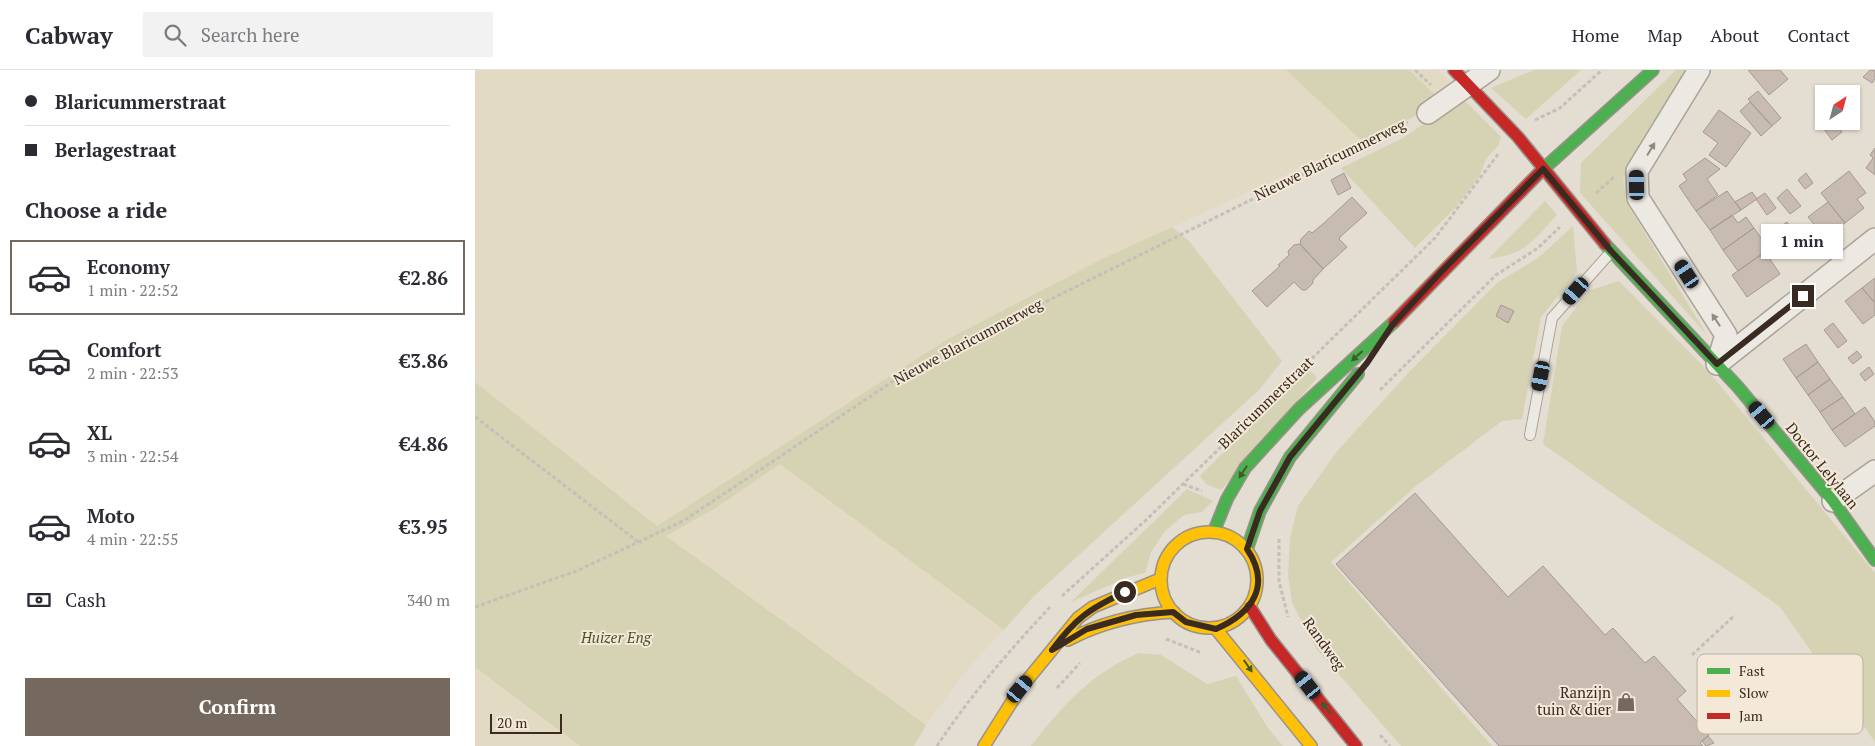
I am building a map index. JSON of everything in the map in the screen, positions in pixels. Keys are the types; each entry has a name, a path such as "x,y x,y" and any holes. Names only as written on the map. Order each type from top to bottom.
{"main road":[{"name":"Blaricummerstraat","path":"1214,531 1227,499 1245,468 1299,409 1393,324 1441,272 1543,169 1653,70"},
{"name":"Doctor Lelylaan","path":"1461,77 1518,137 1611,251 1717,364 1833,501 1875,560"},
{"name":"Blaricummerstraat","path":"1247,549 1260,511 1290,457 1367,363 1393,324"},
{"path":"1216,629 1239,618 1250,607 1258,588 1257,567 1247,549 1232,536 1214,531 1198,532 1183,538 1171,549 1164,563 1160,579 1163,597 1173,612 1186,622 1216,629 1240,655 1283,716 1311,746"},
{"path":"984,746 1020,689 1078,618 1093,607 1160,579"},
{"path":"1250,607 1271,640 1356,746"},
{"path":"1052,650 1087,629 1136,615 1173,612"}],"street":[{"path":"1428,113 1461,77 1489,70"},
{"path":"1699,70 1637,171 1638,198 1726,335 1717,364"},
{"path":"1717,364 1875,238"},
{"path":"1833,501 1875,471"}],"lane":[{"path":"1530,434 1552,318 1611,251"}],"path":[{"name":"Blaricummerstraat","path":"1295,375 1435,238 1498,154 1537,118 1560,108 1602,70"},
{"name":"Nieuwe Blaricummerweg","path":"475,607 579,570 683,521 916,366 1428,113"},
{"path":"1379,391 1496,275 1538,248 1615,175 1637,171"},
{"name":"Blaricummerstraat","path":"1061,597 1183,484 1274,395"},
{"path":"475,417 639,543"},
{"path":"1183,484 1227,499"},
{"name":"Randweg","path":"1260,511 1279,526 1279,581 1292,629 1271,640"},
{"path":"937,746 961,710 1020,640 1054,604"},
{"path":"1692,655 1735,615"},
{"path":"1165,639 1209,656 1240,655"},
{"path":"1050,695 1080,663 1087,659"},
{"path":"1377,732 1390,746"}],"green space":[{"path":"475,70 1438,70 1454,87 1426,111 1104,258 946,340 657,526 475,600"},
{"path":"1286,70 1409,70 1439,99 1426,111 1362,141"},
{"path":"1534,70 1581,70 1526,119 1491,88"},
{"path":"1676,70 1688,70 1623,178 1626,202 1707,335 1580,193 1581,163"},
{"path":"1462,98 1501,137 1498,146 1486,159 1479,177 1455,208 1415,248 1341,168 1403,138"},
{"path":"1545,201 1557,215 1535,239 1511,254 1488,259"},
{"path":"1573,226 1577,272 1541,317 1522,419 1502,421 1416,486 1331,562 1492,746 1401,746 1316,648 1292,603 1288,575 1290,538 1298,506 1338,450 1410,371 1498,282 1538,258"},
{"name":"Huizer Eng","path":"1172,227 1189,241 1282,361 1260,389 1033,597 1004,630 780,464 714,509 666,536 926,725 914,746 580,746 475,667 475,382 657,526 946,340 1104,258"},
{"path":"1619,281 1709,372 1875,573 1875,742 1863,725 1863,654 1813,654 1780,607 1652,521 1543,444 1562,326 1590,290"},
{"path":"1308,368 1317,378 1221,490 1206,484 1200,476"},
{"name":"Huizer Eng","path":"780,464 1004,630 969,667 926,725 914,746 475,746 475,614 631,556 714,509"},
{"path":"1187,489 1213,501 1202,512 1184,515 1165,531 1151,552 1145,573 1128,577 1071,602"},
{"path":"1139,653 1161,655 1207,684 1236,676 1268,728 1283,746 1031,746 1066,704 1079,692 1106,671"}],"building":[{"path":"1748,70 1780,70 1788,79 1769,95"},
{"path":"1870,70 1875,71 1875,79 1872,83 1863,77"},
{"path":"1758,91 1781,118 1772,126 1748,99"},
{"path":"1750,102 1772,126 1761,136 1740,111"},
{"path":"1719,110 1751,133 1726,167 1709,155 1718,143 1703,132"},
{"path":"1825,130 1841,130 1842,132 1832,140"},
{"path":"1875,148 1875,175 1866,168 1873,158 1870,155"},
{"path":"1705,158 1720,169 1707,179 1718,195 1696,211 1679,186 1687,180 1683,174"},
{"path":"1849,171 1866,193 1857,199 1864,208 1845,223 1821,193"},
{"path":"1344,173 1351,188 1338,195 1331,180"},
{"path":"1806,173 1813,183 1805,189 1798,180"},
{"path":"1787,189 1801,206 1790,214 1777,198"},
{"path":"1727,191 1741,210 1710,230 1696,211"},
{"path":"1752,192 1757,199 1741,210 1735,202"},
{"path":"1765,193 1776,208 1767,215 1756,199"},
{"path":"1352,197 1367,213 1341,236 1339,239 1347,247 1323,269 1300,244 1301,239 1309,231 1312,233"},
{"path":"1828,202 1845,223 1825,238 1808,217"},
{"path":"1732,215 1738,223 1746,217 1754,228 1723,250 1710,230"},
{"path":"1787,222 1794,232 1787,237 1780,227"},
{"path":"1754,228 1769,249 1738,271 1723,250"},
{"path":"1796,231 1804,243 1793,250 1785,238"},
{"path":"1300,244 1323,269 1306,290 1302,290 1294,282 1267,307 1252,291 1280,266 1278,265 1289,255 1288,251 1294,245"},
{"path":"1765,252 1780,274 1747,297 1732,275"},
{"path":"1875,278 1875,303 1862,288"},
{"path":"1862,288 1875,303 1875,315 1863,324 1845,301"},
{"path":"1501,305 1514,311 1508,323 1496,316"},
{"path":"1833,323 1847,341 1838,348 1824,330"},
{"path":"1806,344 1818,362 1796,378 1783,359"},
{"path":"1857,351 1862,357 1853,364 1848,358"},
{"path":"1818,362 1830,379 1808,395 1796,378"},
{"path":"1869,367 1874,374 1865,381 1860,374"},
{"path":"1830,379 1843,397 1820,412 1808,395"},
{"path":"1843,397 1855,414 1832,430 1820,412"},
{"path":"1865,407 1875,422 1875,426 1845,447 1832,430"},
{"path":"1415,493 1508,597 1543,566 1605,635 1613,628 1645,663 1654,656 1686,691 1677,699 1697,722 1697,734 1709,735 1700,743 1703,746 1499,746 1336,564"},
{"path":"1708,736 1714,743 1706,746 1702,741"}],"traffic: fast":[{"path":"1540,172 1653,70"},
{"path":"1605,244 1738,387 1833,501 1875,560"},
{"path":"1214,531 1227,499 1245,468 1299,409 1394,322"},
{"path":"1247,549 1260,511 1290,457 1358,374"}],"traffic: slow":[{"path":"1200,532 1218,532 1236,540 1249,553 1257,571 1257,580 1254,599 1236,620 1218,628 1200,628 1182,620 1169,607 1161,589 1161,571 1169,553 1182,540 1200,532"},
{"path":"984,746 1020,689 1078,618 1093,607 1160,579"},
{"path":"1068,640 1094,628 1119,620 1174,612"},
{"path":"1216,629 1311,746"}],"traffic: jam":[{"path":"1454,70 1518,137 1605,244"},
{"path":"1394,322 1540,172"},
{"path":"1250,607 1271,640 1356,746"}],"place":[{"name":"Ranzijn tuin & dier","path":"1626,702"}],"route":[{"path":"1125,592 1093,607 1078,618 1052,650 1087,629 1136,615 1173,612 1186,622 1216,629 1239,618 1250,607 1258,588 1258,577 1257,567 1247,549 1260,511 1272,486 1290,457 1367,363 1393,324 1441,272 1543,169 1611,251 1717,364 1803,296"}]}
